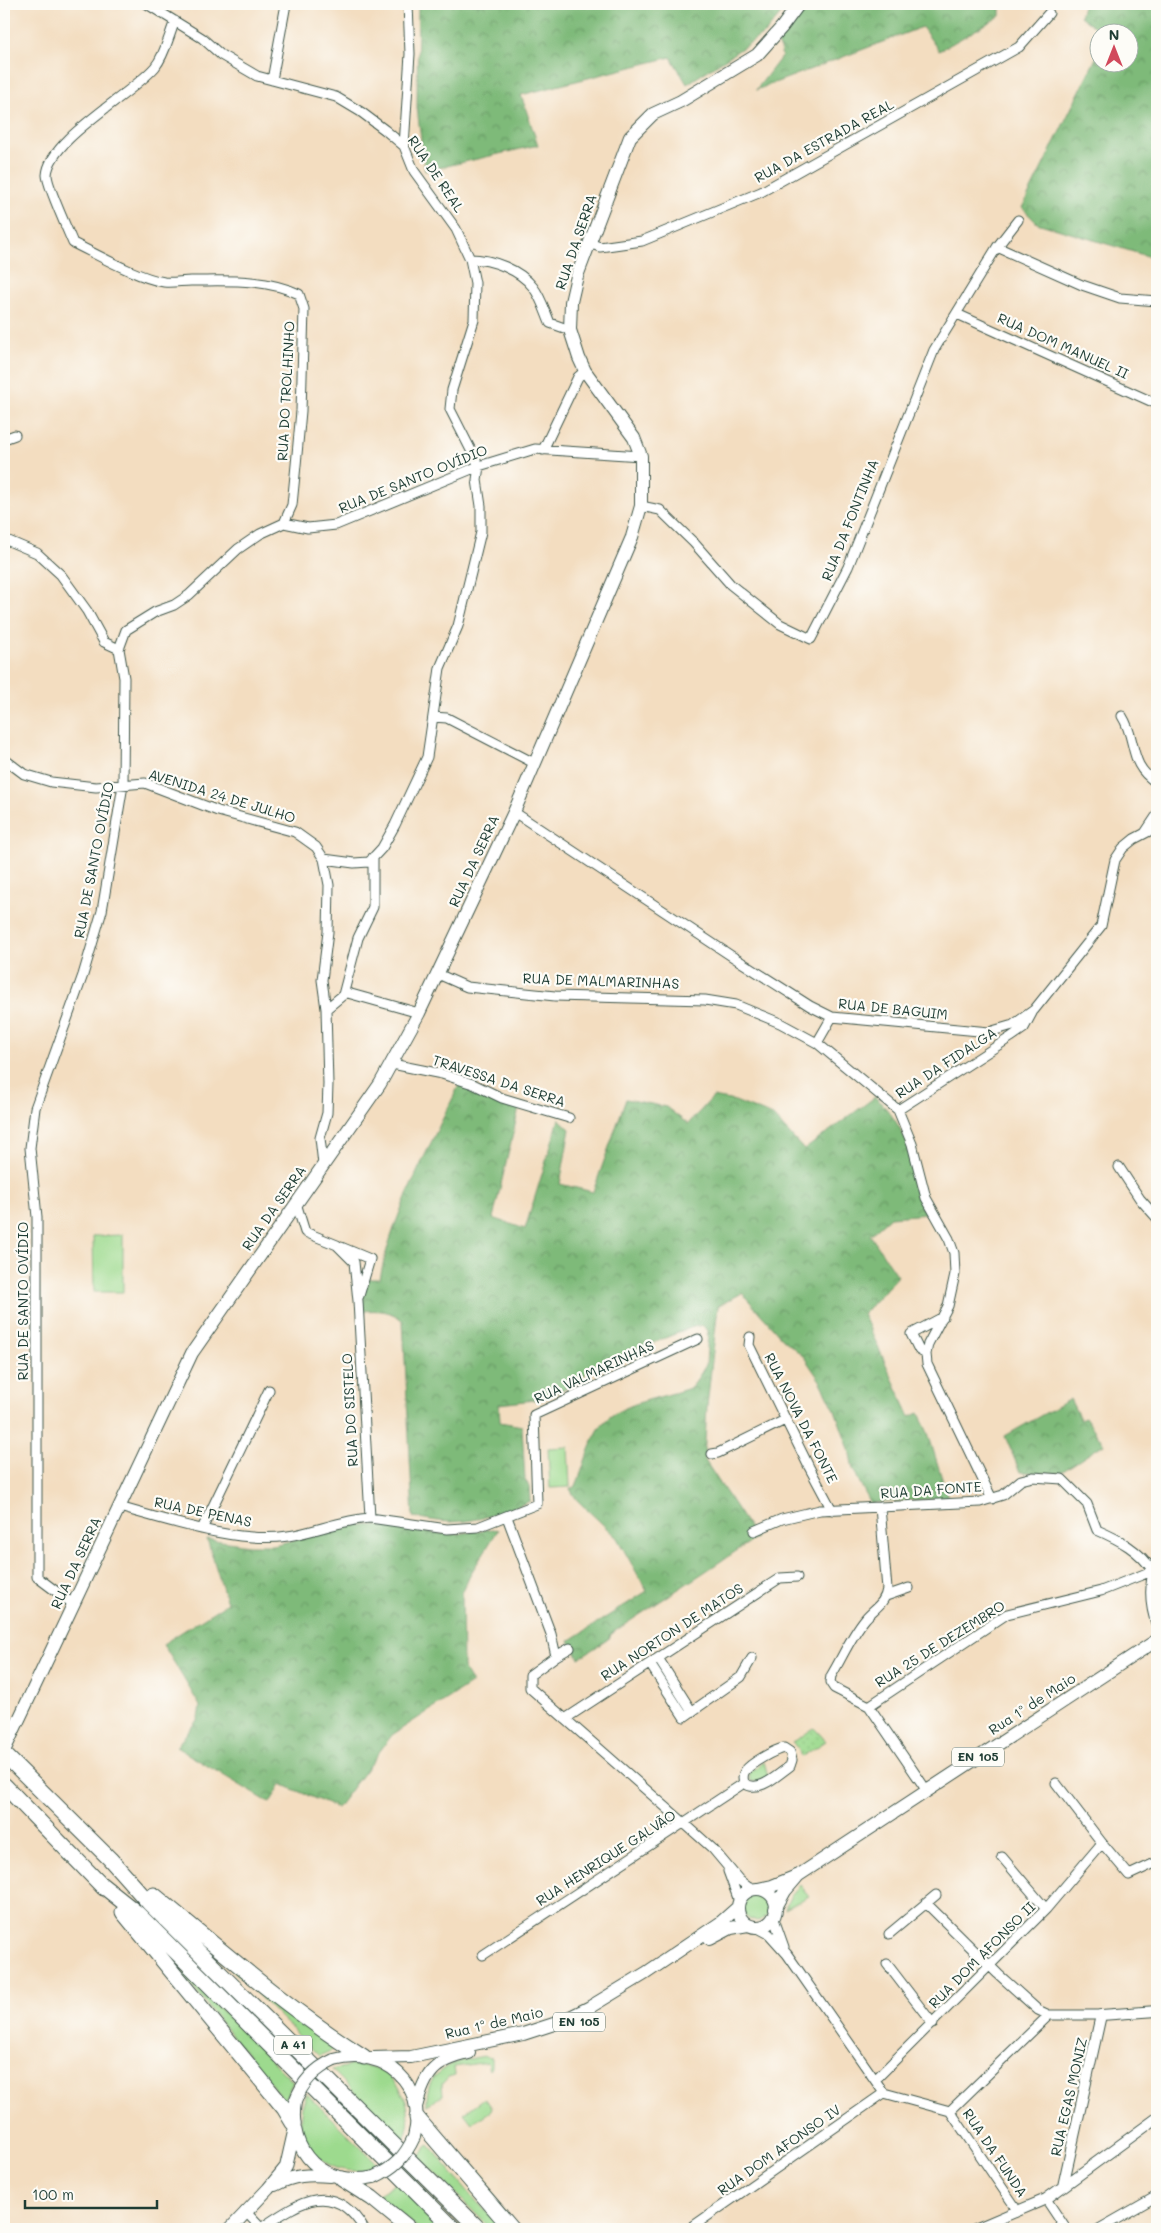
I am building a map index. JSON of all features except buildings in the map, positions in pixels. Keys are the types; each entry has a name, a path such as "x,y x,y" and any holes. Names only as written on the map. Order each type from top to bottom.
{"highway":[{"name":"A 41","path":"4,1752 110,1859 150,1904 479,2229"},
{"name":"A 41","path":"4,1786 98,1882 137,1913 454,2229"},
{"path":"110,1859 294,2009 327,2034 368,2057"},
{"path":"98,1882 284,2108 293,2126"},
{"path":"416,2112 512,2229"},
{"path":"337,2177 372,2198 410,2229"}],"main road":[{"name":"RUA DA SERRA","path":"4,1752 192,1353 392,1064 419,1013 514,812 632,537 641,506 641,456 634,438 585,371 570,330 571,302 577,276 630,137 652,114 680,101 757,54 782,27 799,4"},
{"name":"Rua 1º de Maio","path":"755,1889 772,1886 799,1875 1157,1640"},
{"name":"Rua 1º de Maio","path":"774,1912 786,1891 799,1875"},
{"name":"EN 105","path":"738,1904 742,1896 755,1889"},
{"path":"755,1889 763,1890 772,1898 774,1912"},
{"name":"Rua 1º de Maio","path":"368,2057 411,2057 523,2034 560,2022 590,2007 654,1968 720,1924 738,1904"},
{"path":"738,1904 740,1917 752,1926"},
{"name":"EN 105","path":"752,1926 766,1924 774,1912"},
{"name":"Rua 1º de Maio","path":"416,2112 422,2086 433,2067 454,2056 536,2038 586,2019 717,1934 752,1926"},
{"name":"EN 105","path":"230,2229 286,2167 295,2102 300,2089 311,2074 334,2060 345,2057 368,2057"},
{"path":"368,2057 384,2063 402,2076 410,2090 416,2112"},
{"name":"EN 105","path":"268,2189 284,2180 302,2175 359,2180 374,2177 392,2168 409,2149 414,2137 416,2112"},
{"path":"293,2126 302,2148 311,2161 337,2177"}],"street":[{"name":"RUA DE REAL","path":"147,4 202,38 221,54 258,76 336,97 362,112 404,146 414,171 456,229 470,259 475,283 474,320 452,390 450,409 479,466"},
{"path":"272,80 286,4"},
{"path":"404,146 410,54 408,4"},
{"name":"RUA DA ESTRADA REAL","path":"588,243 600,247 642,241 761,192 1019,47 1050,13"},
{"name":"RUA DO TROLHINHO","path":"175,21 157,65 135,87 69,137 52,158 47,176 73,243 105,258 145,276 164,282 250,280 281,286 299,294 304,309 301,411 292,506 284,523"},
{"name":"RUA DA FONTINHA","path":"641,506 660,510 694,543 731,586 780,624 811,639 848,567 934,350 997,247 1018,220"},
{"path":"997,247 1082,285 1120,298 1157,301"},
{"path":"470,259 479,259 510,269 533,287 550,322 570,330"},
{"name":"RUA DOM MANUEL II","path":"957,314 1157,404"},
{"path":"543,450 578,377 585,371"},
{"path":"4,440 15,436"},
{"name":"RUA DE SANTO OVÍDIO","path":"284,523 308,528 336,525 479,466 535,449 641,456"},
{"path":"324,859 354,863 369,862 382,848 395,825 427,757 440,668 458,626 481,532 481,506 477,480 479,466"},
{"path":"4,538 37,553 60,575 87,611 104,642 119,649 126,630 155,612 174,605 189,595 238,549 260,534 284,523"},
{"name":"RUA DE SANTO OVÍDIO","path":"73,1604 37,1577 37,1217 30,1148 35,1108 83,975 102,911 123,785 124,678 119,649"},
{"path":"1122,716 1128,725 1136,761 1143,773 1157,783"},
{"path":"433,717 447,718 534,763"},
{"name":"AVENIDA 24 DE JULHO","path":"4,759 24,774 51,782 96,787 145,783 218,811 295,832 316,847 324,859 330,885 328,932 322,980 326,1009 328,1084 327,1113 320,1138 323,1164"},
{"name":"RUA DE BAGUIM","path":"514,812 730,955 810,1006 832,1017 989,1032 1013,1025 1034,1010 1101,926 1115,860 1123,848 1157,827"},
{"path":"1145,834 1157,814"},
{"path":"326,1009 344,992 358,938 373,907 373,857"},
{"name":"RUA DE MALMARINHAS","path":"438,974 467,986 555,996 705,1000 736,1005 759,1013 817,1043 898,1110"},
{"path":"344,992 419,1013"},
{"name":"RUA DA FIDALGA","path":"926,1354 928,1344 945,1316 955,1274 954,1253 949,1239 926,1198 912,1144 898,1110 1024,1028 1034,1010"},
{"path":"817,1043 832,1017"},
{"name":"TRAVESSA DA SERRA","path":"392,1064 442,1074 473,1084 502,1098 569,1118"},
{"path":"1119,1167 1140,1199 1157,1218"},
{"name":"RUA DO SISTELO","path":"296,1202 305,1232 370,1259 358,1301"},
{"name":"RUA DO SISTELO","path":"337,1245 354,1262 358,1301 370,1518"},
{"path":"945,1316 911,1334 919,1350 926,1354 926,1364 992,1499"},
{"name":"RUA NOVA DA FONTE","path":"750,1337 749,1345 832,1510"},
{"name":"RUA VALMARINHAS","path":"507,1517 537,1504 534,1415 698,1338"},
{"path":"202,1529 269,1390"},
{"path":"712,1454 718,1453 786,1420"},
{"name":"RUA DA FONTE","path":"754,1531 788,1517 832,1510 980,1502 1003,1495 1021,1480 1033,1477 1062,1479 1087,1504 1097,1530 1130,1546 1155,1570"},
{"name":"RUA DE PENAS","path":"119,1507 202,1529 233,1535 264,1537 287,1536 357,1519 370,1518 447,1529 478,1527 507,1517"},
{"path":"869,1706 834,1688 830,1682 831,1676 865,1618 881,1605 886,1596 880,1508"},
{"path":"507,1517 551,1634 556,1656"},
{"path":"1155,1570 1150,1585 1152,1612 1157,1626"},
{"name":"RUA 25 DE DEZEMBRO","path":"926,1791 869,1706 1007,1614 1100,1591 1155,1570"},
{"name":"RUA NORTON DE MATOS","path":"565,1719 780,1578 797,1577"},
{"path":"886,1596 909,1588"},
{"path":"570,1648 530,1675 530,1688 713,1849 739,1880 755,1889"},
{"path":"658,1658 692,1712"},
{"path":"650,1664 684,1717 742,1677 752,1658"},
{"path":"784,1748 790,1752 792,1760 790,1766 757,1788 750,1788 744,1783 745,1770 775,1749 784,1748"},
{"name":"RUA HENRIQUE GALVÃO","path":"483,1955 744,1783"},
{"path":"1056,1783 1129,1875 1157,1862"},
{"name":"RUA DOM AFONSO II","path":"875,2080 1046,1909 1102,1843"},
{"path":"1002,1857 1046,1909"},
{"path":"725,1864 738,1904"},
{"path":"890,1934 936,1895"},
{"path":"927,1904 990,1967 1038,2010 1049,2016 1157,2011"},
{"path":"774,1912 787,1954"},
{"path":"752,1926 769,1934 787,1954 884,2092 950,2112 1049,2016"},
{"path":"887,1964 933,2024"},
{"name":"RUA EGAS MONIZ","path":"1063,2186 1101,2015"},
{"name":"RUA DOM AFONSO IV","path":"689,2229 884,2092"},
{"name":"RUA DA FUNDA","path":"950,2112 1018,2211"},
{"path":"975,2229 1046,2199 1157,2118"},
{"path":"1099,2229 1157,2196"},
{"path":"245,2211 260,2229 294,2206 316,2199 339,2204 349,2211 364,2229"},
{"path":"1046,2199 1066,2229"}],"green space":[{"path":"418,4 789,4 765,33 687,84 671,57 521,95 538,145 425,171 417,108"},
{"path":"806,4 1000,4 1000,16 939,51 922,27 756,90 782,56 778,42"},
{"path":"1084,4 1157,4 1157,259 1037,223 1022,208 1089,72 1138,72 1138,22 1088,22 1080,16"},
{"path":"460,1083 519,1108 493,1218 525,1229 559,1119 570,1129 560,1184 593,1192 626,1099 666,1107 688,1124 713,1097 735,1101 773,1116 804,1150 875,1097 881,1102 904,1136 928,1214 890,1217 870,1235 898,1276 863,1314 910,1417 919,1413 928,1433 948,1498 870,1503 853,1469 849,1449 835,1410 821,1382 804,1357 782,1338 742,1293 718,1306 707,1406 704,1459 756,1538 609,1635 610,1638 579,1658 569,1641 647,1591 617,1538 577,1500 570,1489 576,1486 592,1443 606,1420 616,1413 641,1402 692,1387 706,1365 708,1330 703,1326 695,1326 590,1368 578,1383 543,1399 499,1404 500,1422 522,1426 525,1480 529,1486 530,1501 492,1515 462,1522 442,1522 413,1517 403,1321 394,1315 384,1312 363,1311 362,1297 369,1279 380,1279 386,1254 403,1204"},
{"path":"123,1235 123,1292 94,1292 93,1236"},
{"path":"1070,1399 1080,1419 1085,1417 1104,1444 1060,1473 1020,1472 1005,1436"},
{"path":"568,1447 570,1487 550,1488 548,1448"},
{"path":"358,1525 382,1526 442,1534 498,1530 471,1573 462,1593 463,1668 472,1683 392,1735 337,1808 281,1784 270,1803 176,1747 198,1719 200,1706 163,1644 227,1603 207,1539 249,1545 273,1545"},
{"path":"814,1728 826,1741 801,1757 798,1748 792,1743"},
{"path":"764,1762 768,1776 758,1782 750,1781 749,1772"},
{"path":"800,1885 809,1896 785,1909 791,1895"},
{"path":"756,1895 765,1899 769,1908 765,1917 756,1921 747,1917 743,1908 747,1899"},
{"path":"167,1956 293,2082 284,2100"},
{"path":"219,1956 267,1990 314,2033 335,2049 319,2056"},
{"path":"485,2056 491,2058 489,2070 487,2062 454,2067 455,2075 448,2077 442,2084 443,2095 427,2105 431,2082 444,2068"},
{"path":"353,2065 367,2066 380,2070 396,2083 402,2092 408,2111 407,2131 403,2141 332,2070"},
{"path":"319,2078 396,2153 390,2158 314,2082"},
{"path":"307,2094 379,2166 361,2171 345,2170 329,2165 316,2156 307,2143 302,2128 301,2112"},
{"path":"485,2098 492,2108 491,2111 472,2123 464,2113"},
{"path":"429,2145 477,2202 505,2229 491,2229 420,2158"},
{"path":"396,2183 442,2229 419,2229 377,2195"}]}
